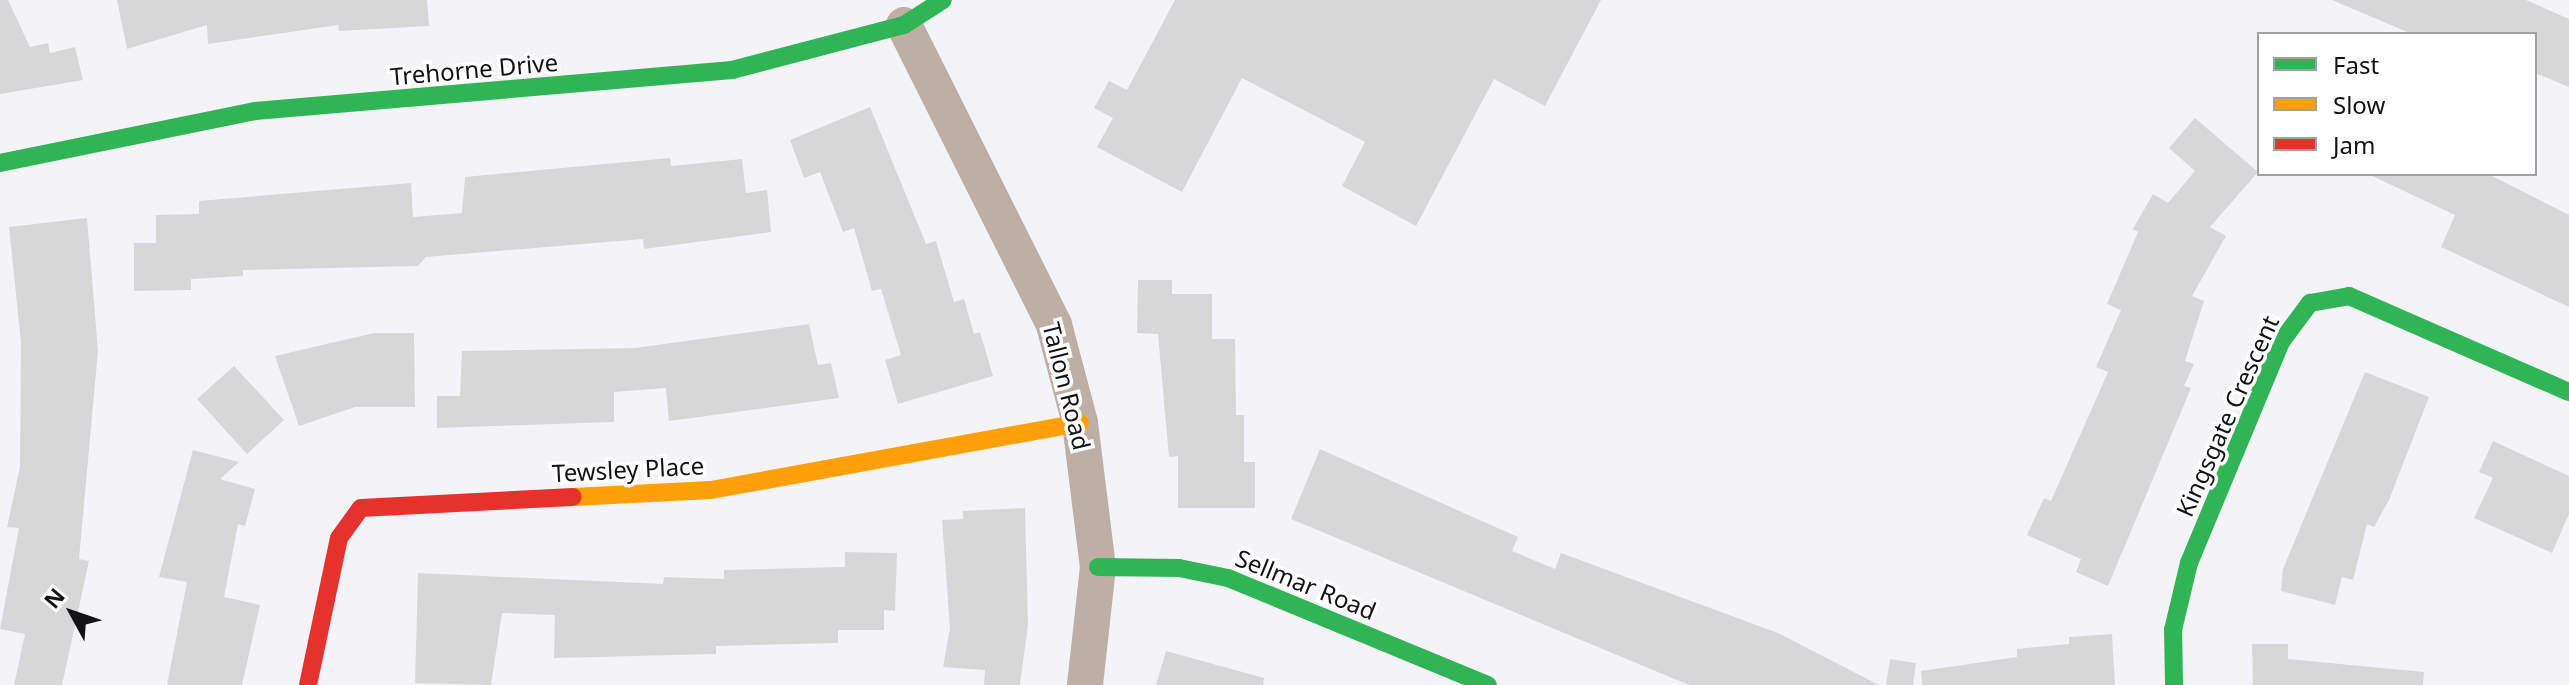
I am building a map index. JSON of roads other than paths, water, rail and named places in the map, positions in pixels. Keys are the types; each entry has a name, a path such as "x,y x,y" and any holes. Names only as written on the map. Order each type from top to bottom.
{"street":[{"name":"Trehorne Drive","path":"0,163 255,111 732,70 904,25 943,0"},
{"name":"Tallon Road","path":"904,25 1054,325 1080,423 1098,567 1085,685"},
{"name":"Kingsgate Crescent","path":"2174,685 2173,630 2189,563 2281,342 2310,303 2349,296 2569,392"},
{"name":"Tewsley Place","path":"308,685 339,538 361,508 711,490 1080,423"},
{"name":"Sellmar Road","path":"1098,567 1179,568 1228,578 1488,685"}]}
